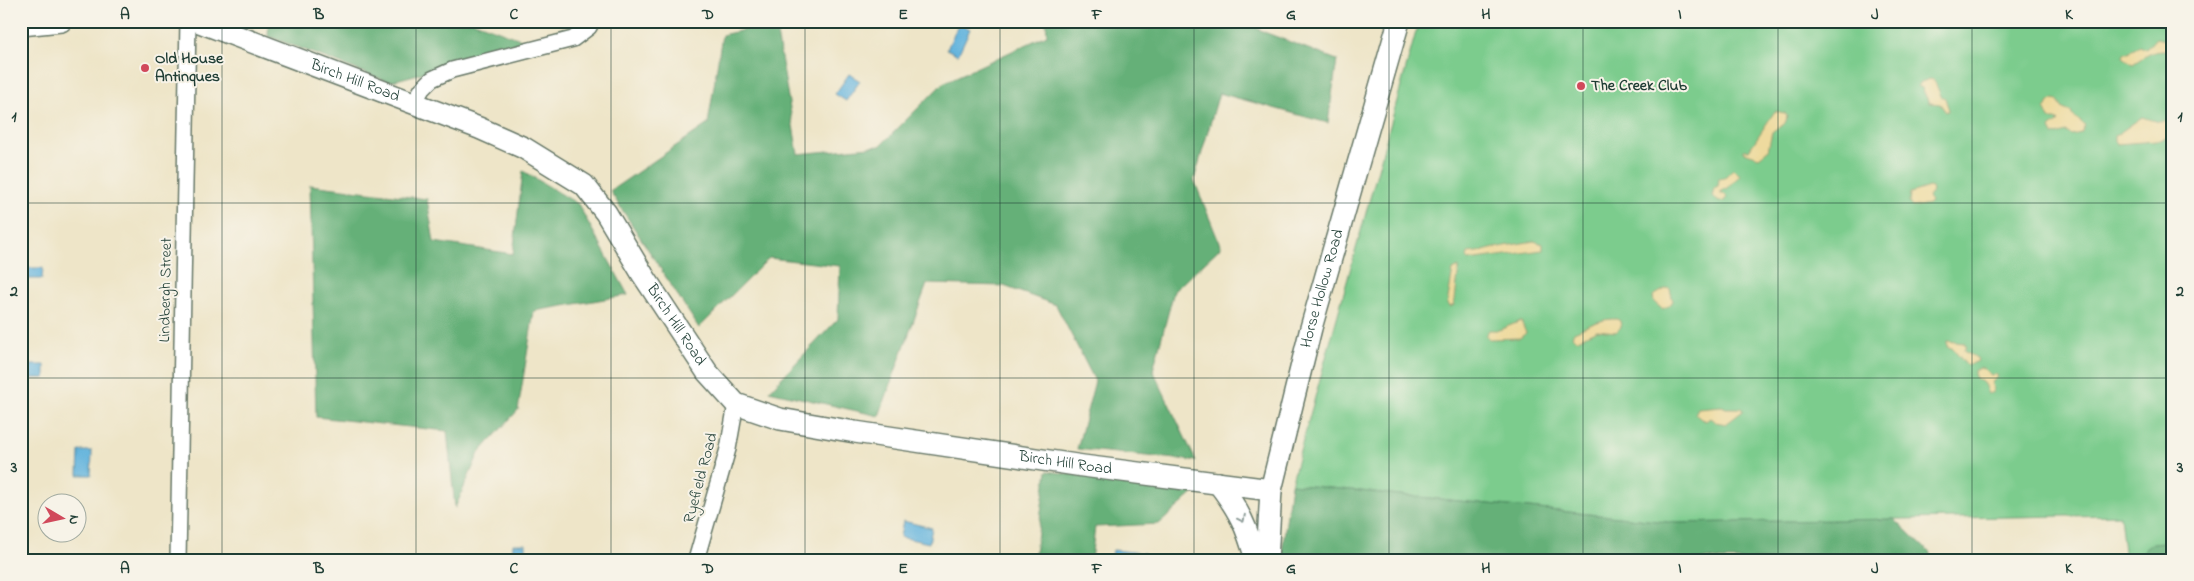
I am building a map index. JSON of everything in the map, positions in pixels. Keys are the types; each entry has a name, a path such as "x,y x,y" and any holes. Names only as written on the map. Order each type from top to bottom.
{"street":[{"path":"21,25 61,21"},
{"name":"Lindbergh Street","path":"178,560 188,21"},
{"name":"Birch Hill Road","path":"197,21 414,103 524,148 584,185 606,213 643,275 707,372 736,404 759,413 790,421 1051,462 1271,490"},
{"path":"414,103 422,89 432,79 452,70 572,39 589,27 592,21"},
{"name":"Horse Hollow Road","path":"1266,560 1271,490 1311,328 1399,21"},
{"name":"Ryefield Road","path":"696,560 728,449 736,404"},
{"path":"1218,483 1236,506 1248,532 1256,560"}],"green space":[{"path":"269,21 472,21 531,43 389,82 268,36"},
{"path":"1046,21 1244,21 1264,32 1337,60 1328,123 1219,93 1194,180 1221,247 1174,291 1153,370 1196,461 1077,449 1095,381 1056,305 1004,286 927,284 879,416 769,391 838,319 840,266 769,258 699,328 610,191 708,124 722,35 775,23 798,154 880,146 943,83 1047,35"},
{"path":"1419,21 2173,21 2173,560 2125,560 2120,515 1677,523 1291,484"},
{"path":"523,171 578,204 628,295 534,311 518,410 479,453 455,508 447,431 316,417 310,185 427,199 434,242 513,254"},
{"path":"1047,471 1196,491 1159,524 1095,527 1091,560 1034,560"},
{"path":"1291,484 1677,523 1894,519 1930,553 1930,560 1721,560 1708,558 1698,560 1281,560"},
{"path":"2173,541 2173,560 2130,560 2153,543"}],"sand":[{"path":"2156,38 2169,41 2167,51 2152,53 2133,64 2123,57 2124,54 2140,46 2146,49"},
{"path":"1930,79 1934,80 1941,96 1945,98 1949,110 1946,112 1940,104 1929,103 1922,88 1918,86 1921,82"},
{"path":"2054,99 2057,100 2063,109 2071,112 2072,115 2085,125 2081,133 2071,135 2066,132 2053,136 2050,128 2059,121 2049,119 2045,110 2049,102"},
{"path":"1775,111 1785,113 1787,116 1785,123 1772,132 1768,150 1759,157 1744,152 1744,150 1749,150"},
{"path":"2142,117 2158,122 2173,121 2173,136 2157,141 2117,144 2115,142 2115,136"},
{"path":"1733,169 1740,175 1728,188 1721,191 1721,194 1725,194 1727,197 1724,201 1719,202 1712,196 1714,188 1718,186 1719,179 1724,178"},
{"path":"1929,187 1933,191 1928,197 1931,201 1929,204 1912,207 1909,203 1910,193"},
{"path":"1534,241 1543,244 1543,250 1469,260 1467,258 1468,253"},
{"path":"1459,267 1454,305 1450,307 1447,304 1453,270"},
{"path":"1667,288 1670,289 1673,301 1669,306 1662,309 1654,302 1653,296"},
{"path":"1617,319 1620,321 1621,327 1616,332 1597,330 1576,340 1572,336 1574,332 1595,323"},
{"path":"1521,321 1526,333 1520,338 1489,339 1485,336 1489,330 1499,330"},
{"path":"1947,341 1964,343 1966,347 1965,352 1977,358 1978,361 1967,366 1952,348 1947,347"},
{"path":"1980,368 1991,375 1996,374 1998,377 1992,382 1993,392 1988,394 1984,384 1975,377 1974,371"},
{"path":"1722,406 1726,408 1741,408 1743,411 1726,424 1715,422 1710,418 1706,421 1695,414 1698,408"}],"water":[{"path":"959,23 970,29 958,55 947,49"},
{"path":"849,74 860,81 846,101 835,94"},
{"path":"21,261 26,261 26,268 43,268 42,279 21,279"},
{"path":"22,365 45,365 45,378 21,378"},
{"path":"79,451 92,451 91,475 78,475"},
{"path":"903,521 932,528 929,543 900,537"},
{"path":"513,544 526,544 526,560 512,560"},
{"path":"1113,550 1144,553 1145,560 1111,560"}],"place":[{"name":"Old House Antinques","path":"145,68"},
{"name":"The Creek Club","path":"1581,86"}]}
